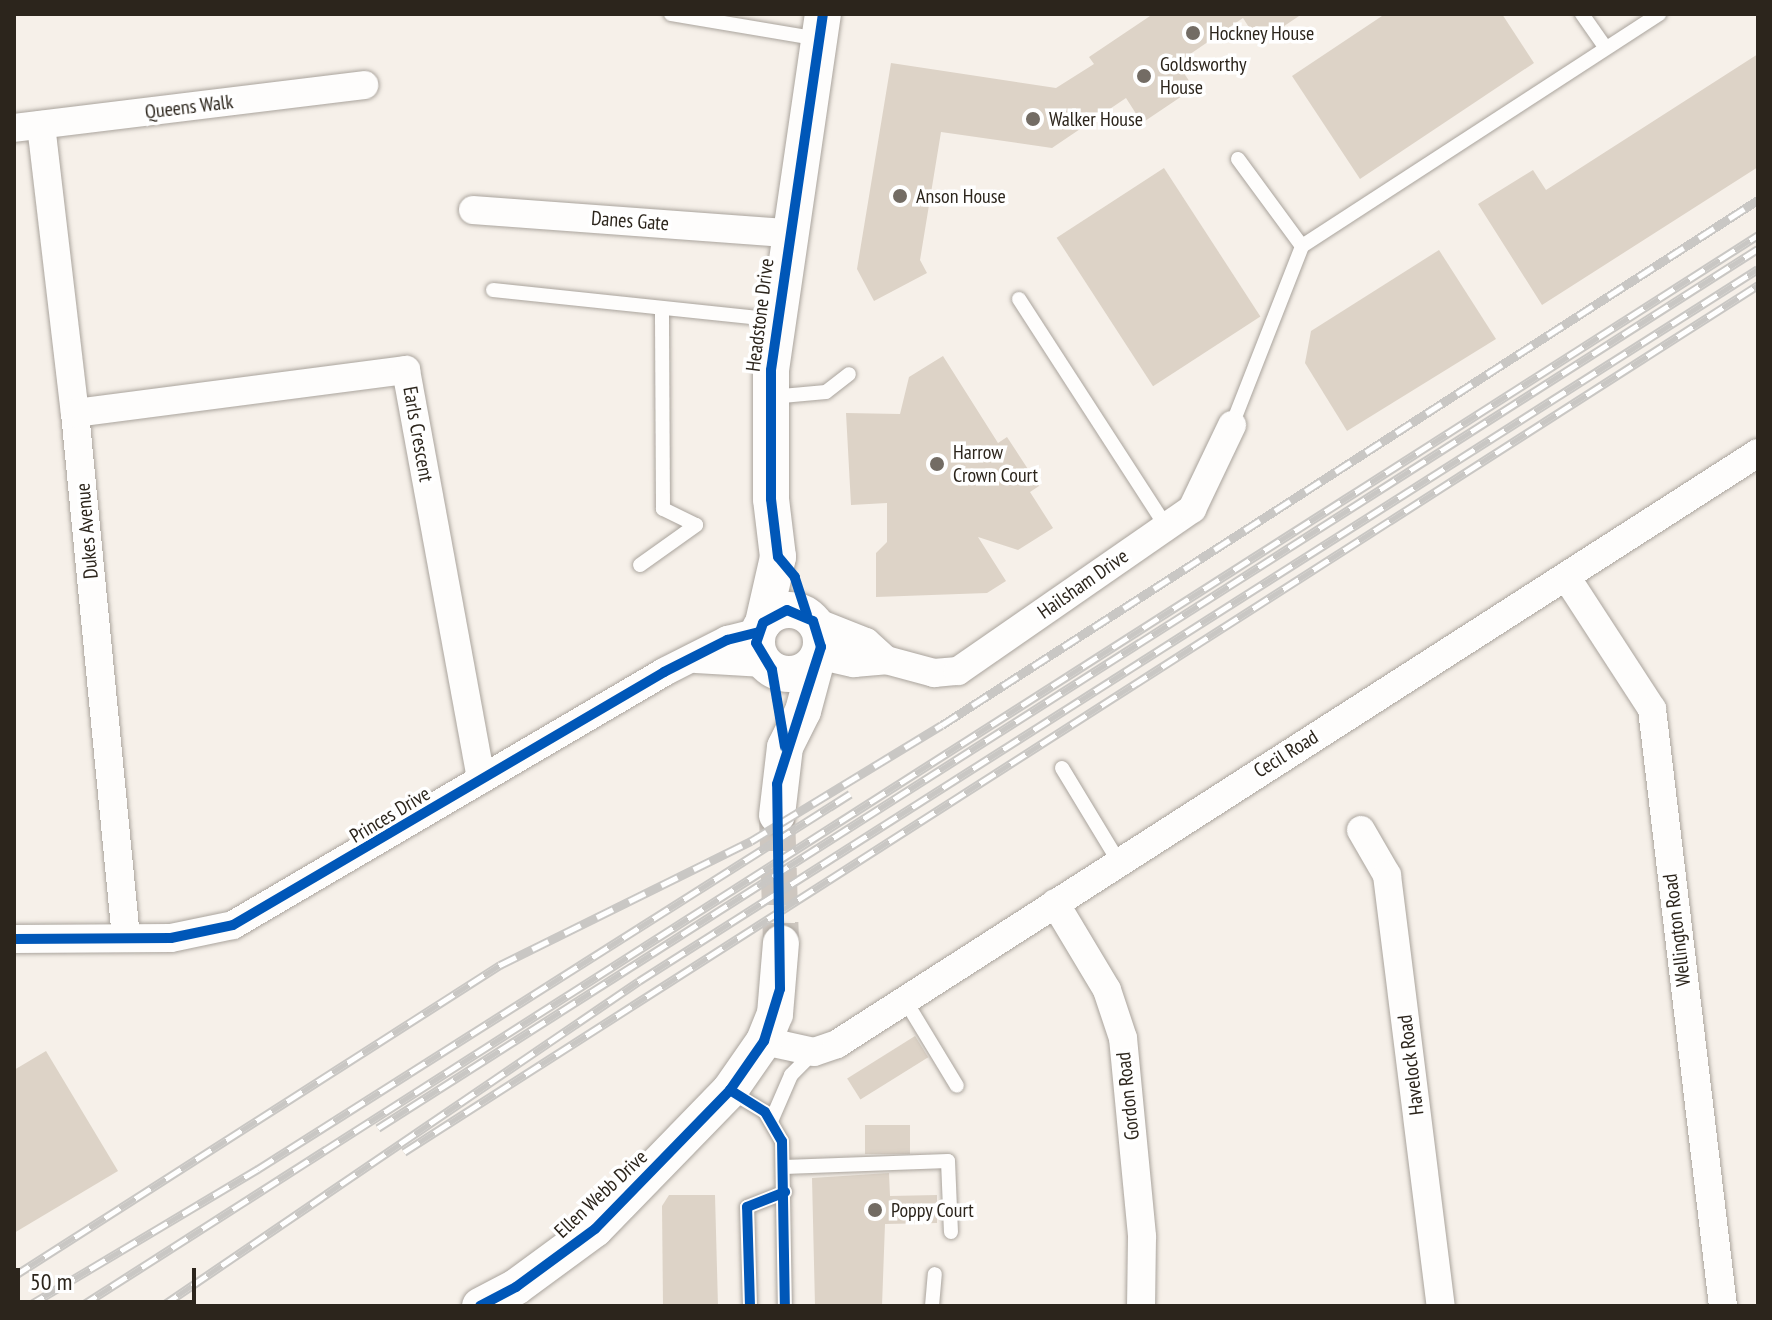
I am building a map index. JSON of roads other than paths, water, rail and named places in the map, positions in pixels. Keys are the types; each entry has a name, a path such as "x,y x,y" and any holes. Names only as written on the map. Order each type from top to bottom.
{"street":[{"name":"Headstone Drive","path":"777,815 785,747 764,647 778,557 771,499 770,397 788,233 821,26"},
{"name":"Queens Walk","path":"28,126 364,85"},
{"name":"Dukes Avenue","path":"28,126 75,413 126,938"},
{"name":"Danes Gate","path":"473,210 788,233"},
{"name":"Earls Crescent","path":"75,413 406,370 481,779"},
{"name":"Hailsham Drive","path":"814,637 866,642 886,660 934,673 958,671 1192,509 1232,425"},
{"name":"Cecil Road","path":"814,1052 837,1044 1758,453"},
{"name":"Headstone Drive","path":"778,557 795,577 814,637 803,711 785,747"},
{"name":"Wellington Road","path":"1567,578 1652,709 1723,1306"},
{"path":"787,610 814,637 802,672 764,647 787,610"},
{"name":"Princes Drive","path":"14,939 171,938 233,925 664,672 696,659 727,640 764,647"},
{"name":"Havelock Road","path":"1361,830 1387,875 1441,1306"},
{"name":"Gordon Road","path":"1055,903 1107,990 1123,1038 1142,1237 1141,1306"},
{"path":"730,1090 764,1041 780,989 781,943"},
{"path":"764,1041 814,1052"},
{"name":"Ellen Webb Drive","path":"480,1306 516,1287 595,1229 730,1090"}],"lane":[{"path":"671,14 821,26"},
{"path":"1582,14 1605,47"},
{"path":"1232,425 1302,246 1659,14"},
{"path":"1238,159 1302,246"},
{"path":"493,290 777,320"},
{"path":"1019,299 1166,526"},
{"path":"640,565 696,525 663,509 662,309"},
{"path":"770,397 826,392 849,374"},
{"path":"1062,768 1119,862"},
{"path":"905,1000 957,1086"},
{"name":"Cecil Road","path":"772,1119 791,1075 814,1052"},
{"path":"730,1090 772,1119 782,1141 785,1306"},
{"path":"784,1167 948,1161 951,1232"},
{"path":"750,1306 747,1207 785,1192"},
{"path":"932,1306 935,1274"}],"tunnel":[{"path":"777,815 781,943"}],"railway":[{"path":"14,1276 500,965 751,841 942,725 1758,200"},
{"path":"81,1306 1758,235"},
{"path":"378,1128 1758,249"},
{"path":"162,1306 639,981 1758,269"},
{"path":"404,1152 1758,285"},
{"path":"28,1306 258,1169 850,794"}],"place":[{"name":"Hockney House","path":"1193,33"},
{"name":"Goldsworthy House","path":"1144,76"},
{"name":"Walker House","path":"1033,119"},
{"name":"Anson House","path":"900,196"},
{"name":"Harrow Crown Court","path":"937,464"},
{"name":"Poppy Court","path":"875,1210"}]}
